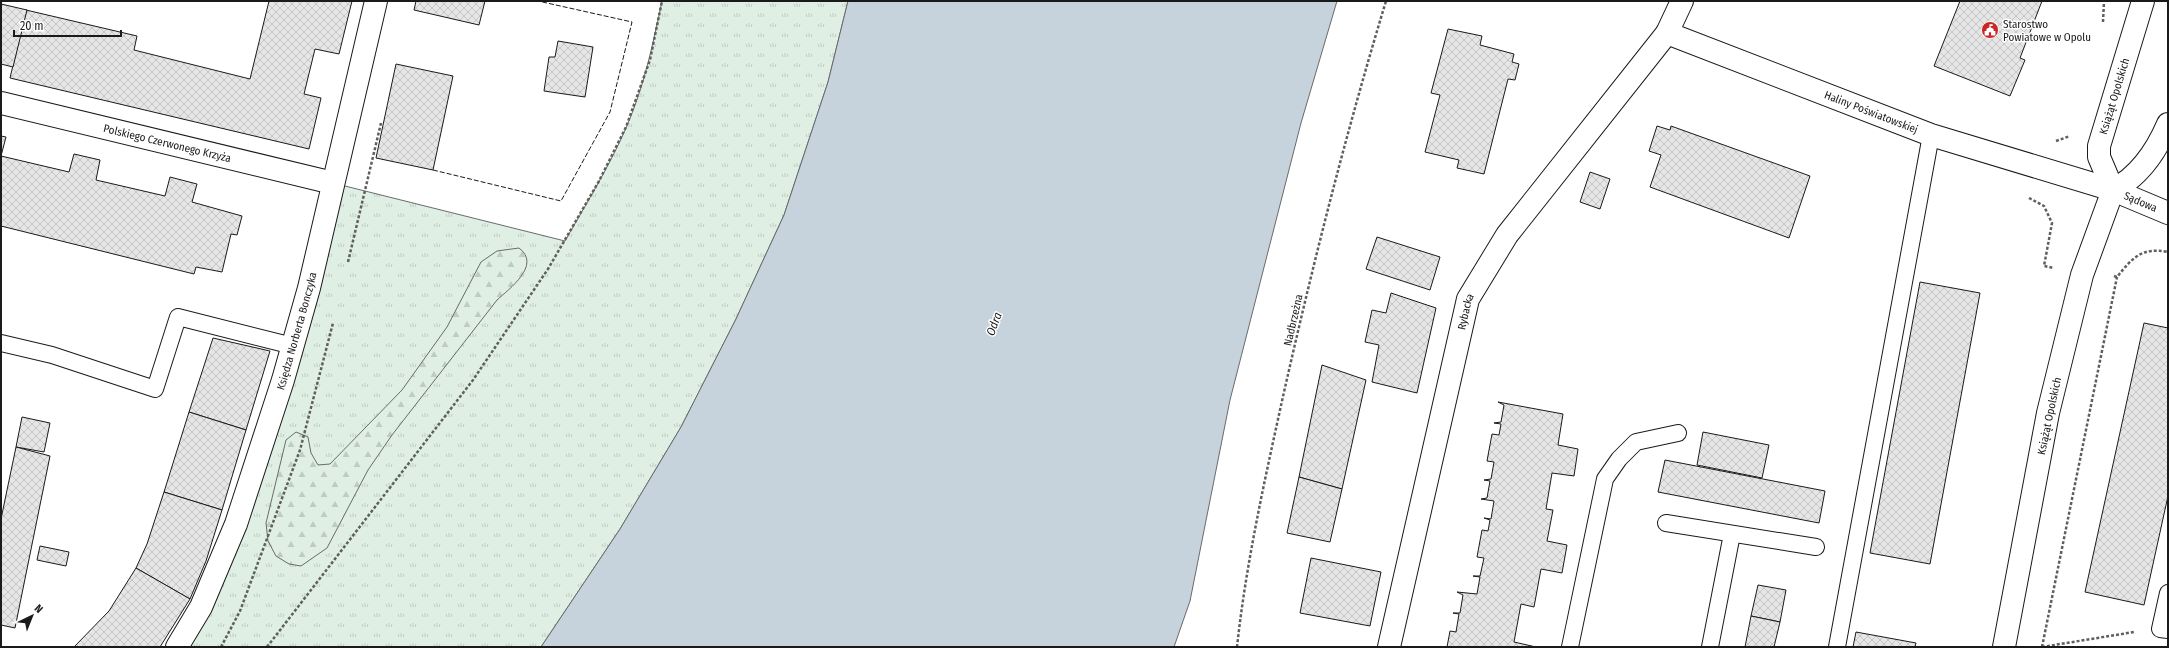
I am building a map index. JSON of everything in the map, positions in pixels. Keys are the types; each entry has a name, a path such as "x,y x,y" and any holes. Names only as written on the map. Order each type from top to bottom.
{"street":[{"name":"Księdza Norberta Bonczyka","path":"177,647 201,607 236,524 293,346 334,183 376,1"},
{"path":"1667,33 1682,1"},
{"name":"Książąt Opolskich","path":"2004,647 2048,413 2082,274 2113,190 2099,157 2099,146 2143,1"},
{"name":"Haliny Poświatowskiej","path":"1667,33 1931,136 2113,190"},
{"name":"Rybacka","path":"1389,647 1468,299 1507,235 1667,33"},
{"name":"Polskiego Czerwonego Krzyża","path":"1,103 334,183"},
{"path":"2113,190 2132,178 2145,166 2168,124"},
{"name":"Sądowa","path":"2113,190 2168,213"}],"lane":[{"path":"1837,647 1931,136"},
{"path":"1,343 52,356 155,389 178,317 293,346"},
{"path":"1570,647 1605,479 1619,459 1636,442 1678,433"},
{"path":"1666,523 1816,547"},
{"path":"1710,647 1732,534"},
{"path":"2164,630 2168,593"}],"path":[{"path":"268,647 473,380 548,269 599,181 626,127 650,60 662,1"},
{"name":"Nadbrzeżna","path":"1237,647 1243,593 1298,332 1323,226 1386,1"},
{"path":"2117,277 2042,647 2164,630"}],"green space":[{"path":"662,1 848,1 828,82 784,215 736,319 681,427 620,529 541,647 177,647 201,607 333,183 565,241 597,185 626,128 638,97"},
{"path":"519,248 525,255 527,262 521,276 497,300 392,435 368,470 327,548 301,566 289,564 276,556 268,541 266,523 286,440 296,432 308,437 311,453 318,465 330,464 402,390 447,327 481,262 497,251"}],"water":[{"name":"Odra","path":"848,1 1337,1 1301,123 1230,400 1190,601 1174,647 541,647 620,529 681,427 736,319 784,215 828,82"}],"building":[{"path":"269,1 352,1 339,54 315,49 304,94 321,98 309,149 10,78 26,10 137,36 134,50 250,79"},
{"path":"416,1 485,1 479,25 414,10"},
{"name":"Starostwo Powiatowe w Opolu","path":"1960,1 2042,1 2020,58 2025,60 2010,96 1934,66"},
{"path":"1,4 27,10 13,67 1,64"},
{"path":"1448,29 1482,36 1480,45 1514,54 1512,62 1519,64 1515,80 1508,79 1484,174 1457,168 1459,160 1425,152 1440,95 1431,93"},
{"path":"558,41 593,47 585,97 544,91 549,57 555,57"},
{"path":"396,64 453,76 433,170 376,158"},
{"path":"1657,126 1670,130 1671,126 1810,176 1789,238 1650,187 1661,155 1649,151"},
{"path":"1,136 6,137 1,156"},
{"path":"74,154 100,160 96,180 165,196 170,177 197,184 192,202 242,216 237,235 231,234 222,272 196,267 194,274 1,226 1,156 69,172"},
{"path":"1590,172 1610,179 1600,209 1580,202"},
{"path":"1377,237 1440,257 1430,290 1366,269"},
{"path":"1920,282 1980,293 1930,564 1870,553"},
{"path":"1391,293 1436,308 1417,393 1372,382 1379,345 1365,342 1372,310 1386,313"},
{"path":"2144,323 2168,328 2168,496 2144,605 2085,592"},
{"path":"213,338 270,351 246,430 189,412"},
{"path":"1322,365 1366,380 1342,489 1299,477"},
{"path":"1498,402 1563,414 1558,445 1578,449 1574,476 1552,473 1546,509 1553,510 1547,541 1567,545 1562,573 1541,569 1534,607 1521,604 1514,642 1536,647 1447,647 1450,631 1456,632 1459,614 1453,613 1460,613 1463,595 1457,592 1477,594 1480,577 1473,576 1480,576 1484,558 1477,557 1482,530 1488,531 1490,520 1484,518 1491,519 1494,501 1481,499 1487,498 1490,481 1484,480 1491,479 1494,462 1487,461 1492,434 1499,435 1501,424 1494,423 1501,422 1504,405"},
{"path":"189,412 246,430 222,510 164,492"},
{"path":"22,417 50,423 44,452 16,447"},
{"path":"1703,432 1769,445 1762,478 1697,465"},
{"path":"16,447 50,456 15,628 1,625 1,519"},
{"path":"1665,460 1825,491 1819,523 1658,492"},
{"path":"1299,477 1342,489 1330,542 1287,533"},
{"path":"164,492 222,510 206,561 190,599 136,568 147,544"},
{"path":"40,546 69,552 66,566 37,560"},
{"path":"1311,558 1381,572 1370,626 1300,613"},
{"path":"136,568 190,599 160,647 74,647 109,611"},
{"path":"1758,585 1786,590 1780,622 1751,616"},
{"path":"1751,616 1780,622 1774,647 1745,647"},
{"path":"1856,632 1916,643 1915,647 1853,647"}],"fence":[{"path":"433,170 561,201 610,112 632,22 538,1"}],"place":[{"name":"Starostwo Powiatowe w Opolu","path":"1990,30"}]}
